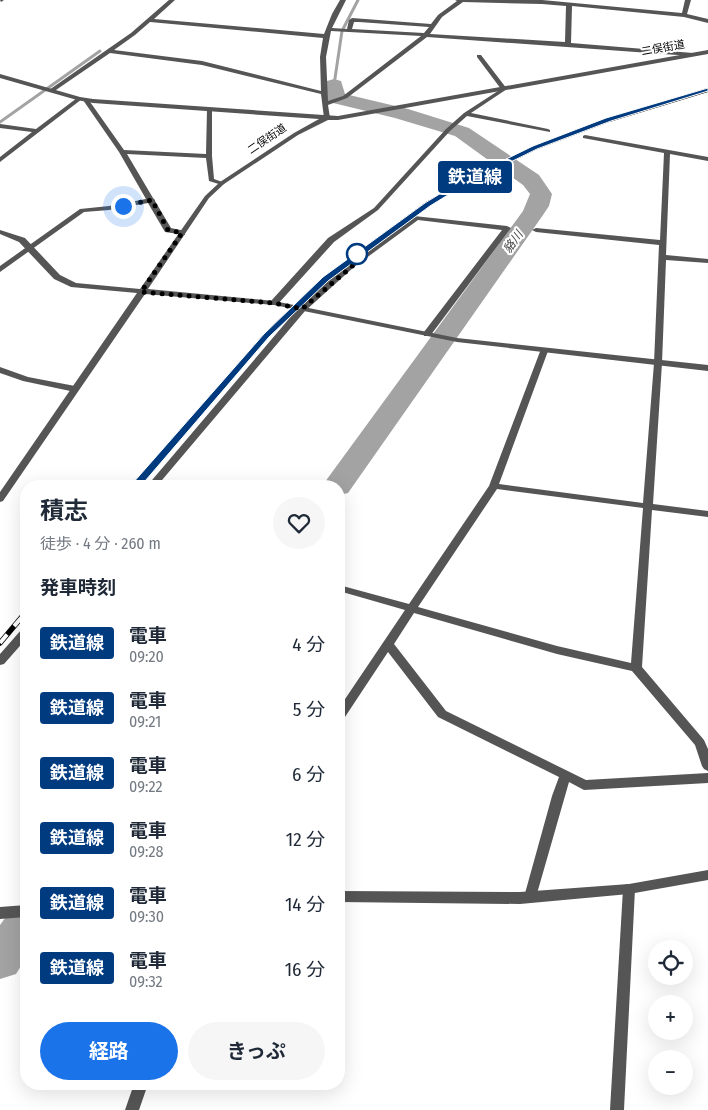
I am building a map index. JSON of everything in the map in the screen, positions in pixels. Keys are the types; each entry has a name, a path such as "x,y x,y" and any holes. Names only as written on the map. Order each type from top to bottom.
{"street":[{"path":"51,91 110,51 172,0"},
{"path":"0,76 82,99 327,118 321,75 325,36 336,10 343,0"},
{"path":"458,0 516,1 569,5 684,15 708,21"},
{"path":"325,104 345,97 425,36 440,16 462,0"},
{"path":"684,15 688,0"},
{"path":"568,44 569,5"},
{"path":"150,20 325,36"},
{"path":"348,30 352,20 432,26"},
{"path":"328,29 568,44 691,54"},
{"path":"110,51 202,63 323,93"},
{"name":"二俣街道","path":"0,499 75,389 93,366 141,292 207,197 222,183 296,134 327,118 338,118 374,110 504,89 708,52"},
{"path":"274,303 331,240 376,209 466,114 504,89 479,56"},
{"path":"0,160 82,99"},
{"path":"82,99 122,152 168,230 182,233"},
{"path":"210,109 209,156 211,180 222,183"},
{"path":"466,114 548,131"},
{"path":"0,126 38,131"},
{"path":"585,137 708,159"},
{"path":"122,152 209,156"},
{"path":"636,668 658,362 667,152"},
{"path":"0,270 82,210 108,208 152,200"},
{"path":"157,480 302,309 351,265 418,218 507,228 427,334"},
{"path":"536,230 663,243"},
{"path":"0,232 22,240 57,277 74,285 274,303 457,340 708,368"},
{"path":"662,257 708,261"},
{"path":"345,708 494,486 544,351"},
{"path":"2,372 75,389"},
{"path":"494,486 708,514"},
{"path":"345,590 557,650 636,668 704,740 708,766"},
{"path":"0,661 20,639"},
{"path":"389,645 442,714 584,785 708,778"},
{"path":"530,897 558,796 566,775"},
{"path":"345,897 530,897 629,889 708,875"},
{"path":"616,1110 629,889"},
{"path":"6,912 20,911"},
{"path":"132,1110 139,1090"}],"waterway":[{"path":"334,85 342,31 358,0"},
{"path":"0,122 100,51"},
{"name":"貉川","path":"334,85 336,98 401,113 462,132 531,180 541,194 538,206 532,215 341,480"},
{"name":"貉川","path":"0,960 20,932"}],"railway":[{"path":"472,179 535,148 609,120 708,90"},
{"path":"199,413 266,335 325,279 427,204 472,179"},
{"path":"141,480 200,412"},
{"path":"0,643 20,619"}],"train":[{"name":"鉄道線","path":"141,480 266,336 325,279 351,258 427,204 487,170 535,148 608,120 708,90"}],"route":[{"path":"123,206 152,200 168,230 182,233 141,292 274,303 302,309 351,265 364,256 357,254"}]}
